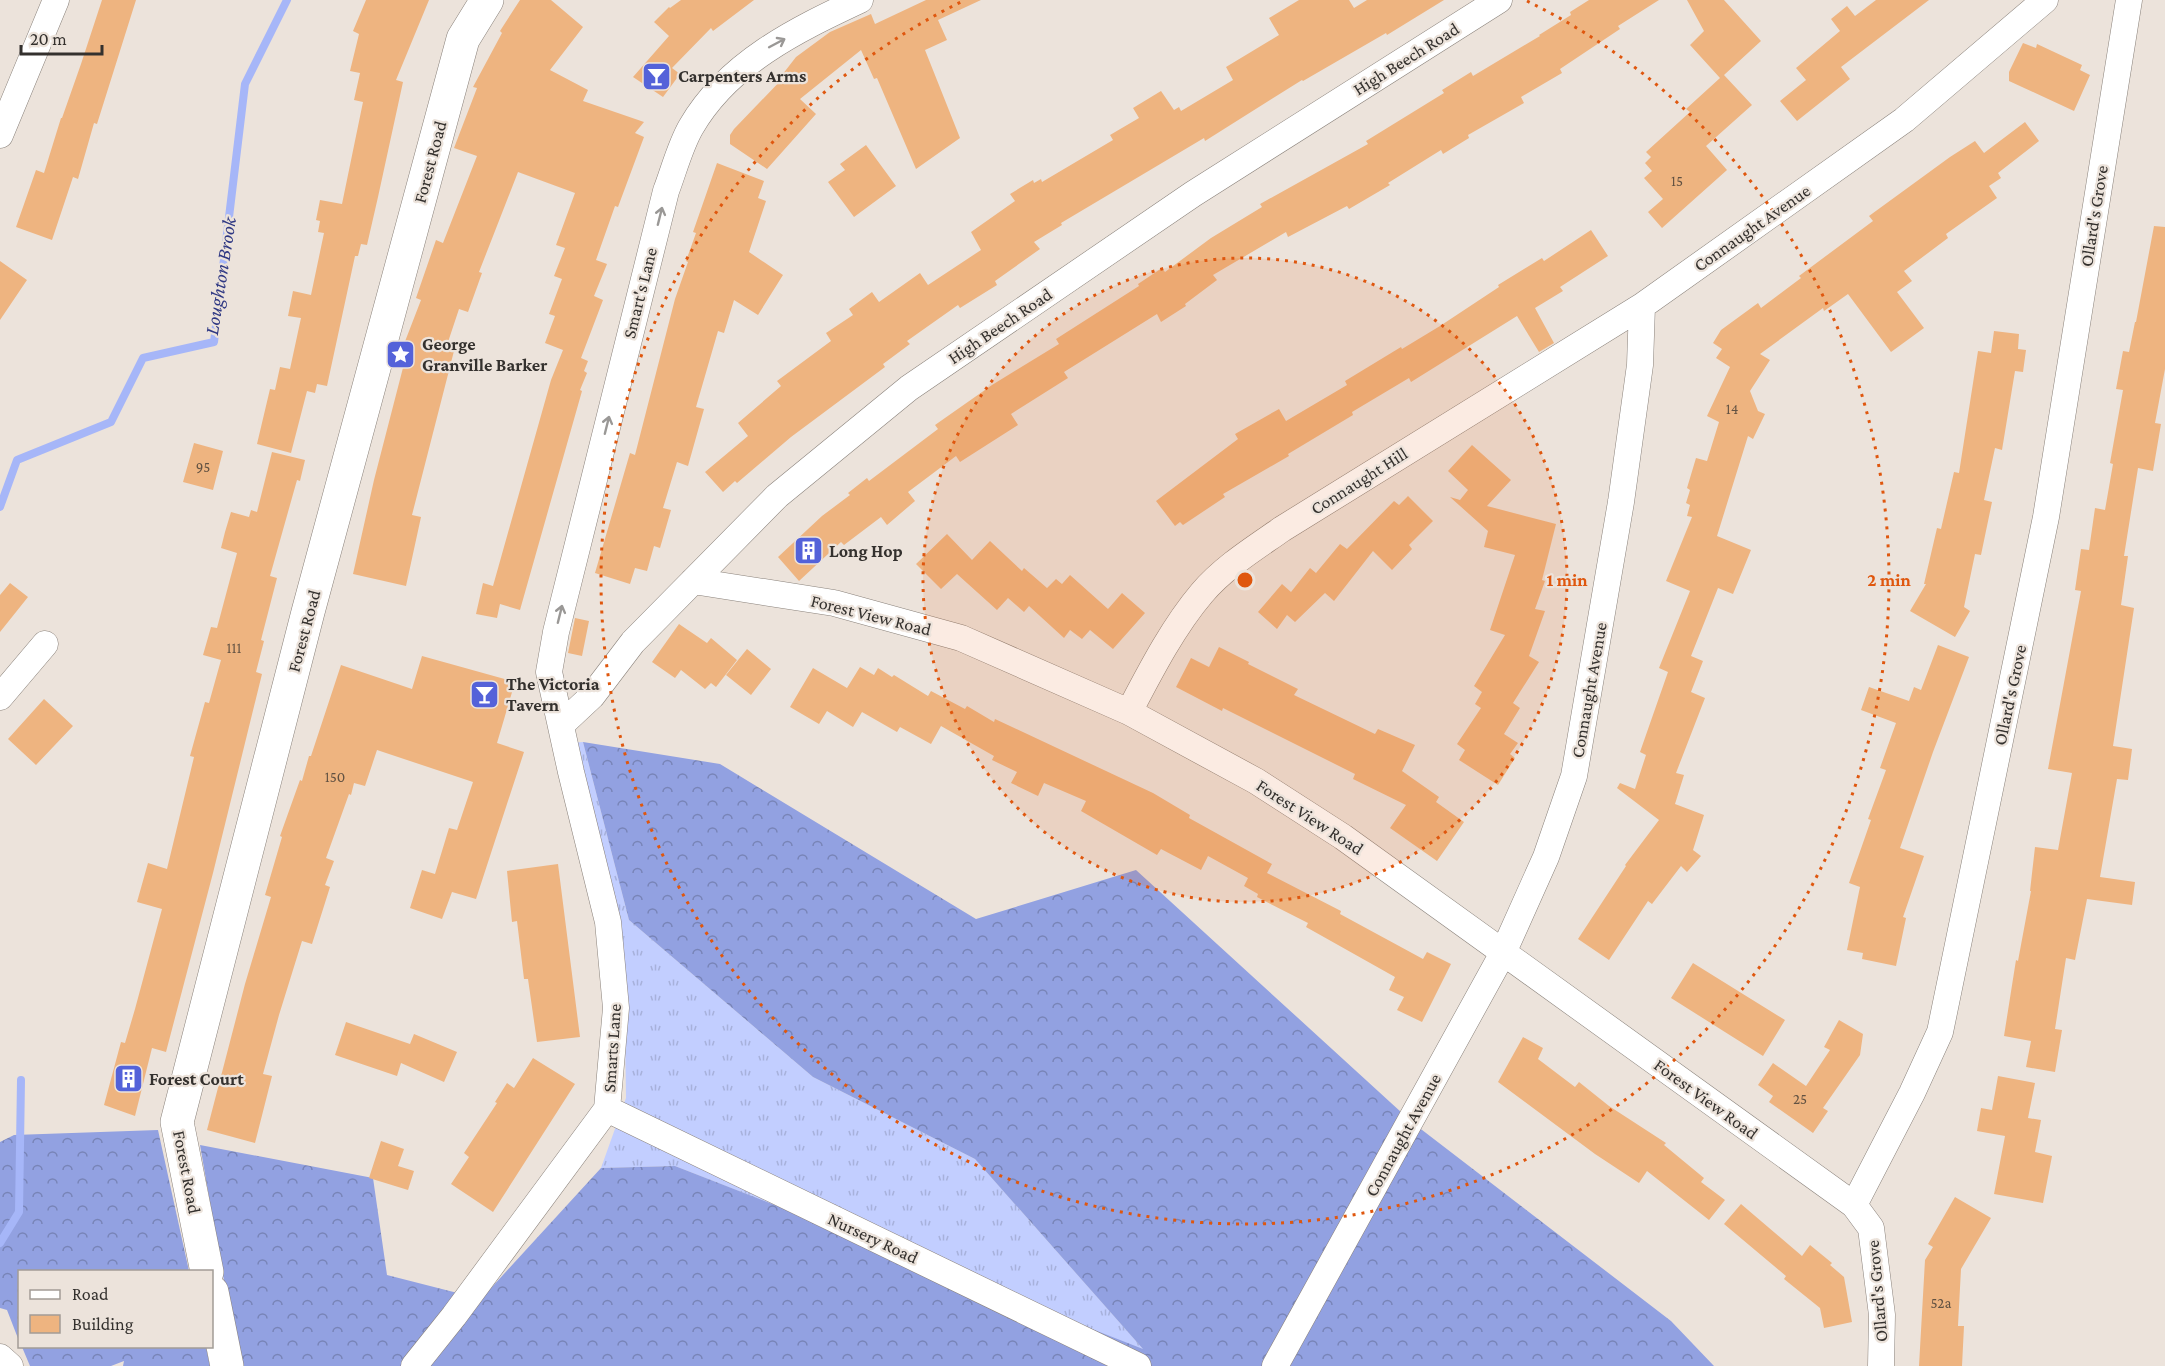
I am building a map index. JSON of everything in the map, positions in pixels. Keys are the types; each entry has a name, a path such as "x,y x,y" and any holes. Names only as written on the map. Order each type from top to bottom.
{"street":[{"path":"0,133 56,0"},
{"name":"Forest Road","path":"207,1270 177,1122 308,612 463,39 487,0"},
{"name":"Smart's Lane","path":"549,672 556,632 666,191 690,128 715,91 766,49 860,0"},
{"name":"High Beech Road","path":"561,725 592,696 633,642 777,496 909,388 1193,194 1499,0"},
{"name":"Connaught Avenue","path":"1275,1366 1503,953 1546,856 1574,776 1623,490 1640,365 1642,306 1904,120 2045,0"},
{"name":"Ollard's Grove","path":"1881,1366 1882,1315 1871,1228 1854,1205 1912,1093 1940,1032 2046,517 2129,0"},
{"name":"Connaught Hill","path":"1129,712 1161,652 1203,592 1242,558 1282,529 1642,306"},
{"name":"Forest View Road","path":"693,581 834,603 961,638 1129,712 1256,781 1343,837 1854,1205"},
{"path":"0,698 45,644"},
{"name":"Smarts Lane","path":"414,1366 454,1316 607,1109 616,1008 609,922 549,672"},
{"name":"Nursery Road","path":"607,1109 1138,1366"},
{"path":"213,1297 228,1366"},
{"path":"0,1357 10,1366"}],"green space":[{"path":"583,742 629,920 813,1077 975,1159 1144,1350 675,1166 601,1168 626,1098 625,1031 570,743"},
{"path":"583,742 720,764 976,919 1136,870 1413,1123 1671,1321 1714,1366 242,1366 221,1266 200,1145 373,1178 387,1275 481,1299 601,1168 675,1166 1143,1349 975,1159 813,1077 629,920"},
{"path":"158,1130 189,1270 18,1270 18,1338 7,1310 0,1308 0,1142 14,1135"},
{"path":"22,1348 206,1348 210,1366 123,1366 124,1361 111,1366 30,1366"}],"building":[{"path":"102,0 136,0 97,124 94,123 78,179 73,177 52,240 16,227 36,170 44,173"},
{"path":"366,0 429,0 396,80 403,82 378,197 367,245 361,244 358,256 355,256 327,386 317,384 315,393 307,391 291,453 257,444 270,389 275,390 280,367 290,369 301,318 288,316 293,291 311,295 324,233 318,232 320,221 316,220 320,200 342,204 363,102 354,100 360,73 350,71 359,34 353,31"},
{"path":"520,0 551,0 583,27 550,70 588,90 583,101 644,122 635,133 644,137 618,207 615,206 596,260 607,264 594,296 603,300 581,358 588,361 584,371 587,373 580,390 582,391 520,610 500,604 497,618 476,614 483,583 493,586 551,380 563,350 545,343 555,316 549,314 562,279 554,276 565,248 556,245 575,193 518,172 479,272 482,273 468,312 459,309 446,348 454,351 412,515 421,517 406,586 353,574 405,360 399,357 421,300 416,298 436,240 443,243 477,156 454,148 477,88 473,87 502,33 500,31"},
{"path":"681,0 754,0 713,31 711,28 672,68 680,74 663,97 633,77 669,36 654,22 669,7"},
{"path":"926,0 981,0 938,20 947,40 925,50 960,138 916,169 877,78 874,79 861,50 800,99 816,114 767,169 730,144 730,135 734,129 784,77 782,75 796,57 830,32 871,14 875,24"},
{"path":"1299,0 1349,0 1354,8 1367,0 1444,0 1387,35 1386,33 1302,80 1205,141 1204,138 1061,223 1062,225 1034,242 1040,249 995,281 997,285 960,308 958,305 907,341 910,344 883,364 885,367 791,437 737,483 735,481 723,492 705,472 748,436 738,423 781,386 777,381 831,341 826,333 853,315 849,309 872,292 879,302 920,273 928,285 981,250 971,232 1015,201 1010,194 1033,180 1034,183 1041,179 1042,182 1113,140 1110,135 1139,118 1133,108 1161,91 1174,110 1179,107 1181,111 1233,80 1226,67 1279,35 1269,18"},
{"path":"1589,0 1659,0 1618,26 1620,29 1560,69 1562,73 1521,97 1524,103 1468,135 1469,138 1443,154 1441,150 1388,183 1390,185 1349,209 1347,206 1288,237 1286,232 1213,275 1217,280 1185,304 1186,306 1161,322 1157,314 1064,372 1068,378 1011,414 1018,425 960,462 956,456 908,492 915,501 887,525 881,517 844,545 841,542 799,581 778,557 867,478 869,481 938,429 935,425 992,385 1059,344 1056,339 1139,286 1138,284 1162,268 1165,272 1211,238 1262,207 1260,204 1368,144 1366,141 1444,93 1442,90 1471,72 1473,76 1540,36"},
{"path":"1687,0 1724,0 1761,41 1724,75 1752,105 1706,146 1727,170 1662,228 1648,212 1663,199 1644,178 1652,171 1645,163 1651,157 1646,152 1690,112 1686,109 1720,78 1690,45 1704,31"},
{"path":"1876,0 1929,0 1841,67 1850,79 1797,121 1780,101 1806,80 1796,68 1840,31 1831,19 1847,6 1855,16"},
{"path":"2023,43 2036,48 2037,44 2082,65 2080,70 2090,75 2074,111 2009,81 2009,72"},
{"path":"2025,122 2039,141 1998,173 2001,178 1989,186 1997,198 1946,234 1948,238 1904,271 1912,281 1897,292 1924,328 1891,352 1848,294 1824,311 1823,308 1760,354 1770,360 1750,391 1758,411 1765,414 1753,439 1748,436 1717,536 1751,550 1733,594 1718,588 1691,656 1703,661 1691,692 1705,698 1676,773 1684,775 1675,804 1704,815 1693,850 1701,856 1687,872 1681,866 1652,904 1648,901 1609,960 1578,939 1625,865 1659,820 1617,788 1620,783 1635,789 1646,755 1640,752 1668,672 1659,668 1690,591 1666,581 1692,517 1687,516 1690,505 1686,503 1690,490 1687,488 1696,458 1707,461 1719,422 1707,416 1730,367 1716,358 1722,349 1713,343 1721,330 1758,303 1761,308 1801,278 1799,276 1873,221 1869,216 1950,157 1975,141 1984,153"},
{"path":"866,145 896,186 854,217 828,182 845,170 840,164"},
{"path":"717,163 764,181 758,198 766,201 749,252 783,275 758,315 734,300 724,333 718,331 696,407 704,409 688,466 677,462 663,508 671,510 660,548 654,546 647,571 635,568 630,584 595,573 630,453 635,455 675,299 696,233 693,232"},
{"path":"2154,226 2165,227 2165,369 2155,423 2161,424 2153,471 2138,468 2124,556 2128,556 2121,605 2134,608 2113,746 2132,749 2128,780 2117,779 2100,877 2135,882 2132,905 2087,899 2075,960 2066,958 2055,1029 2062,1030 2055,1072 2026,1067 2031,1041 2004,1036 2016,960 2018,961 2031,891 2035,847 2058,850 2072,773 2048,769 2081,591 2075,590 2081,549 2089,550 2095,508 2105,510 2113,464 2110,463 2123,390 2116,389 2123,351 2129,352 2136,322"},
{"path":"1591,230 1608,256 1560,287 1563,291 1535,308 1554,343 1539,352 1517,316 1411,382 1409,378 1352,412 1353,415 1288,454 1289,456 1223,494 1225,497 1183,525 1180,522 1175,526 1156,501 1238,439 1235,434 1279,409 1286,421 1347,385 1345,381 1440,326 1499,287 1498,285 1542,258 1544,261"},
{"path":"0,261 27,280 0,320"},
{"path":"1994,331 2019,334 2018,349 2026,350 2023,372 2015,371 2002,450 1995,448 1984,500 1992,502 1981,555 1975,554 1964,607 1970,611 1955,637 1910,611 1926,584 1924,584 1937,528 1941,529 1954,472 1959,473 1978,351 1991,353"},
{"path":"194,443 223,451 213,490 183,482"},
{"path":"1472,445 1511,480 1487,506 1556,524 1542,580 1545,581 1535,609 1545,611 1529,656 1539,662 1513,703 1520,708 1504,734 1518,743 1510,754 1515,758 1498,785 1459,760 1465,750 1457,744 1481,708 1475,704 1482,692 1474,686 1505,635 1490,630 1515,555 1484,547 1488,531 1450,497 1460,500 1468,490 1448,471"},
{"path":"272,452 305,460 300,481 297,480 270,576 277,578 261,640 264,641 256,672 262,674 166,1052 152,1048 135,1116 104,1105 121,1042 125,1043 162,909 137,902 148,863 167,869 194,757 190,756 205,702 209,703 221,660 203,655 211,627 217,628 237,553 221,548 231,512 249,517 251,510 257,512"},
{"path":"1408,496 1433,521 1409,545 1412,549 1392,570 1373,551 1334,601 1325,593 1295,622 1287,615 1277,629 1258,612 1282,584 1291,592 1310,568 1316,573 1340,544 1347,549 1394,501 1399,505"},
{"path":"947,534 972,560 990,541 1022,571 1024,568 1047,588 1056,579 1062,584 1070,575 1108,609 1122,593 1145,613 1113,649 1090,630 1082,639 1070,630 1064,638 1029,606 1024,612 1008,598 997,610 957,574 941,589 916,564"},
{"path":"10,583 28,597 0,632 0,595"},
{"path":"575,618 589,621 582,656 568,653"},
{"path":"679,624 707,643 711,638 737,660 716,687 711,683 705,689 681,670 675,678 652,662"},
{"path":"1938,645 1969,657 1900,848 1924,856 1903,917 1906,918 1896,966 1862,959 1863,953 1847,950 1860,887 1849,883 1871,820 1868,819 1886,770 1880,768 1896,723 1861,710 1869,687 1909,701 1914,687 1921,690"},
{"path":"1219,647 1298,689 1294,695 1375,734 1378,729 1415,745 1402,771 1439,797 1436,802 1464,822 1437,861 1390,828 1406,805 1353,779 1355,774 1176,687 1191,658 1209,667"},
{"path":"747,649 771,669 751,695 726,675"},
{"path":"422,656 515,682 497,743 524,752 476,899 452,892 442,919 410,908 422,870 435,874 449,828 457,830 473,782 377,750 365,786 354,783 326,858 334,861 325,885 330,887 312,944 302,941 279,1015 263,1074 272,1076 255,1143 207,1130 245,984 271,897 265,895 282,837 280,836 300,780 302,781 309,756 311,756 341,665 412,689"},
{"path":"860,667 874,675 878,668 928,696 931,691 965,709 967,706 994,722 995,719 1153,793 1190,815 1189,818 1272,864 1267,873 1341,911 1340,914 1423,959 1427,952 1451,964 1422,1022 1397,1010 1404,997 1389,990 1395,977 1306,927 1308,923 1257,897 1258,894 1244,886 1248,878 1208,856 1201,870 1161,849 1157,855 1081,811 1086,801 1044,783 1038,796 1011,783 1017,772 992,760 994,756 941,726 931,744 900,727 897,732 862,712 853,727 827,711 819,724 790,707 813,668 847,688"},
{"path":"44,699 73,726 36,765 8,739"},
{"path":"558,864 580,1037 537,1042 528,979 524,979 517,921 512,922 507,871"},
{"path":"1693,963 1785,1020 1763,1056 1671,998"},
{"path":"1839,1020 1863,1034 1860,1055 1823,1108 1828,1111 1813,1133 1769,1102 1773,1096 1758,1085 1773,1063 1806,1086 1830,1050 1824,1047"},
{"path":"346,1022 410,1044 414,1034 457,1052 444,1082 401,1063 397,1076 335,1055"},
{"path":"1523,1037 1543,1048 1538,1059 1575,1087 1579,1082 1609,1106 1666,1143 1664,1145 1704,1178 1701,1182 1725,1200 1709,1220 1647,1171 1639,1183 1595,1154 1498,1082"},
{"path":"533,1058 575,1084 493,1212 451,1184 469,1157 464,1153 497,1103 495,1102 507,1083 514,1088"},
{"path":"1998,1076 2035,1083 2028,1118 2041,1120 2035,1152 2052,1156 2043,1203 1994,1194 2005,1136 1977,1131 1981,1108 1992,1110"},
{"path":"381,1141 404,1149 398,1166 414,1171 408,1190 369,1178"},
{"path":"1955,1197 1991,1218 1961,1269 1958,1326 1964,1326 1962,1366 1919,1366 1925,1260 1933,1247 1928,1244"},
{"path":"1741,1204 1802,1256 1810,1245 1832,1263 1830,1265 1844,1277 1852,1322 1824,1328 1820,1308 1784,1279 1786,1276 1724,1224"}],"waterway":[{"name":"Loughton Brook","path":"0,507 17,460 111,422 143,358 214,342 245,84 287,0"},
{"name":"Loughton Brook","path":"0,1243 19,1212 21,1080"}],"place":[{"name":"Carpenters Arms","path":"657,76"},
{"name":"George Granville Barker","path":"401,354"},
{"name":"Long Hop","path":"808,551"},
{"name":"The Victoria Tavern","path":"485,694"},
{"name":"Forest Court","path":"128,1079"}]}
